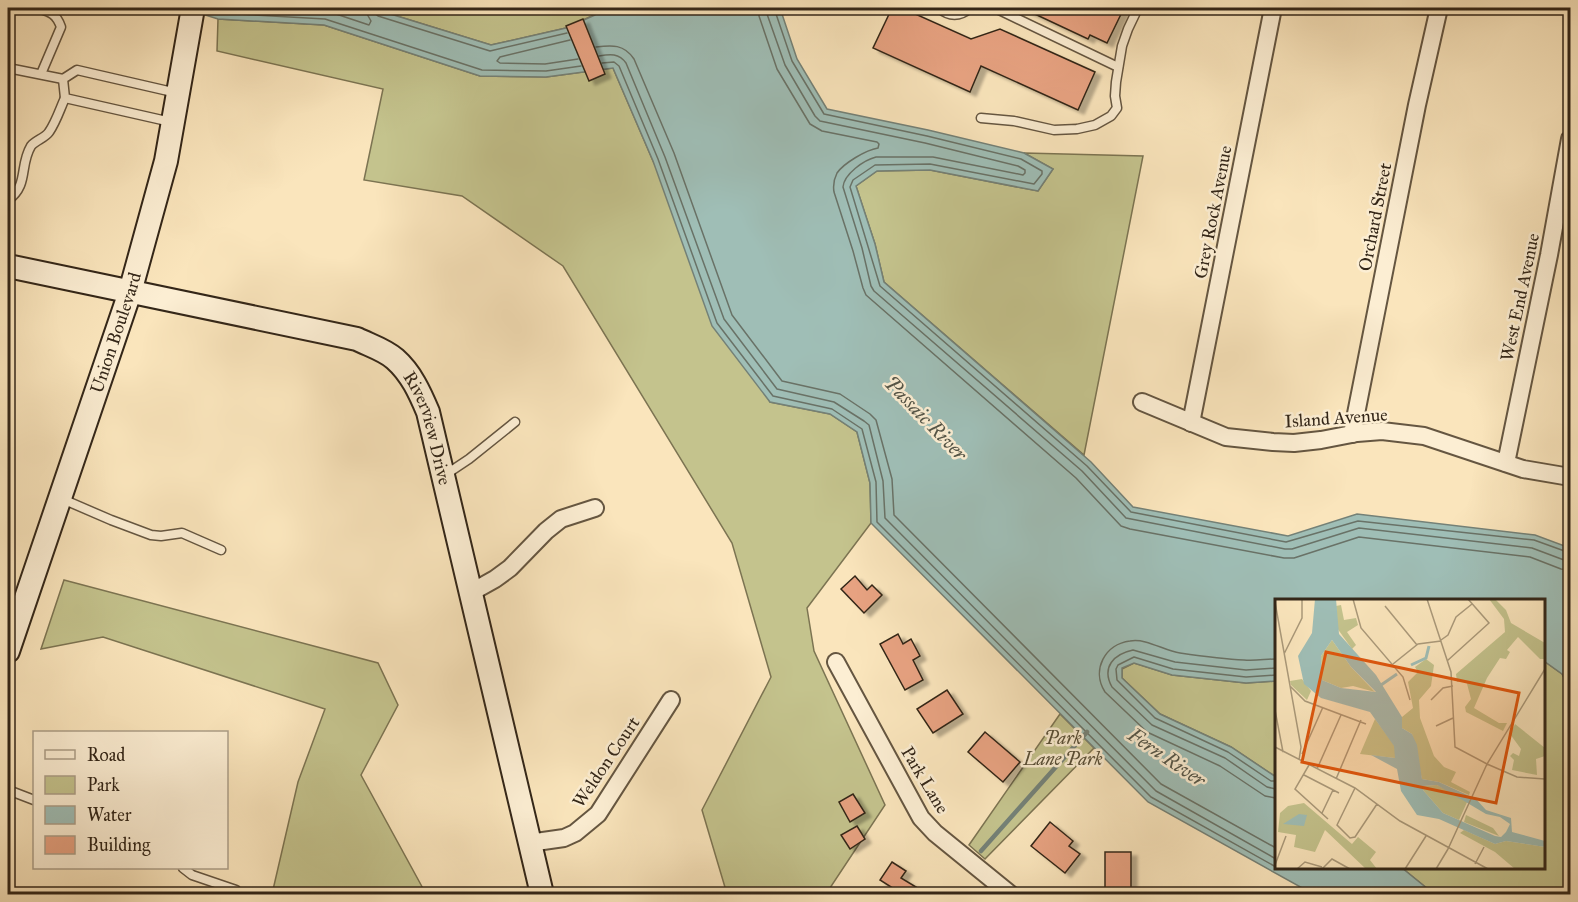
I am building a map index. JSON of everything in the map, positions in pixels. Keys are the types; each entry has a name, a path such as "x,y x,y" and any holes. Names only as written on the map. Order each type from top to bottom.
{"main road":[{"name":"Union Boulevard","path":"8,651 130,292 166,161 193,8"},
{"name":"Riverview Drive","path":"8,266 357,339 394,358 408,372 428,412 542,894"}],"street":[{"name":"Grey Rock Avenue","path":"1191,423 1273,8"},
{"name":"Orchard Street","path":"1352,434 1416,105 1439,8"},
{"name":"West End Avenue","path":"1506,463 1549,255 1570,139"},
{"name":"Island Avenue","path":"1142,402 1226,437 1273,442 1321,440 1382,431 1424,436 1523,469 1570,477"},
{"path":"470,593 510,568 561,519 595,508"},
{"name":"Park Lane","path":"836,662 921,818 935,833 1010,894"},
{"name":"Weldon Court","path":"529,843 564,838 575,833 598,814 671,700"}],"lane":[{"path":"37,8 53,13 58,18 61,27 41,74"},
{"path":"939,8 956,15 970,8"},
{"path":"995,8 1118,67"},
{"path":"981,118 1014,121 1054,130 1095,125 1112,116 1117,108 1115,96 1118,67 1128,29 1138,8"},
{"path":"8,68 63,79 77,70 178,93"},
{"path":"8,200 16,194 20,187 26,160 32,146 48,133 65,98 63,79"},
{"path":"65,98 172,122"},
{"path":"442,477 469,459 514,422"},
{"path":"60,498 151,535 182,533 222,550"},
{"path":"8,790 33,801"},
{"path":"186,869 192,874 236,890"}],"green space":[{"path":"371,8 594,8 596,14 566,28 491,45"},
{"path":"218,19 324,25 480,76 546,77 613,68 653,161 770,402 830,414 857,432 870,483 871,523 807,608 814,651 885,805 826,894 727,894 702,810 771,677 732,543 563,266 462,196 364,180 383,89 217,51"},
{"path":"1024,153 1143,156 1084,455 884,282 875,244 856,186 877,171 930,170 1038,191 1053,169"},
{"path":"64,580 378,663 398,705 361,775 426,894 272,894 298,782 325,709 103,637 41,649"},
{"path":"1545,662 1562,674 1570,689 1570,894 1434,894 1403,869 1545,869"},
{"path":"1134,663 1172,675 1246,683 1275,681 1275,776 1231,747 1160,714 1122,678 1122,669"},
{"name":"Park Lane Park","path":"1060,714 1094,748 985,859 969,845"}],"water":[{"path":"183,8 371,8 491,45 566,28 595,15 594,8 780,8 797,59 827,109 1024,153 1053,169 1038,191 930,170 877,171 856,186 875,244 884,282 1091,462 1133,507 1288,536 1357,514 1535,535 1570,548 1570,689 1562,674 1545,662 1545,599 1275,599 1275,681 1246,683 1172,675 1134,663 1122,668 1122,678 1160,714 1231,747 1275,776 1275,869 1403,869 1434,894 1313,894 1148,802 871,523 870,483 857,432 830,414 770,402 712,326 653,161 613,68 546,77 480,76 324,25 218,19"}],"building":[{"path":"892,8 902,8 971,39 1000,29 1095,72 1078,110 981,66 970,92 873,48"},
{"path":"1022,8 1124,8 1107,43 1090,35 1088,39"},
{"path":"583,19 605,74 589,81 566,26"},
{"path":"855,576 867,590 872,585 882,595 864,613 841,589"},
{"path":"898,634 903,644 911,639 920,656 913,660 923,680 905,690 880,644"},
{"path":"947,690 963,714 933,733 917,709"},
{"path":"985,732 1020,762 1003,782 968,752"},
{"path":"853,794 865,813 850,822 839,802"},
{"path":"1050,822 1073,841 1069,846 1080,854 1065,873 1031,846"},
{"path":"857,826 865,839 850,849 841,835"},
{"path":"1105,852 1131,852 1131,894 1105,894"},
{"path":"892,862 906,871 901,878 916,887 911,894 902,894 880,880"}],"waterway":[{"path":"981,851 1087,732"}],"water label":[{"name":"Passaic River","path":"926,418"},
{"name":"Fern River","path":"1167,757"}]}
